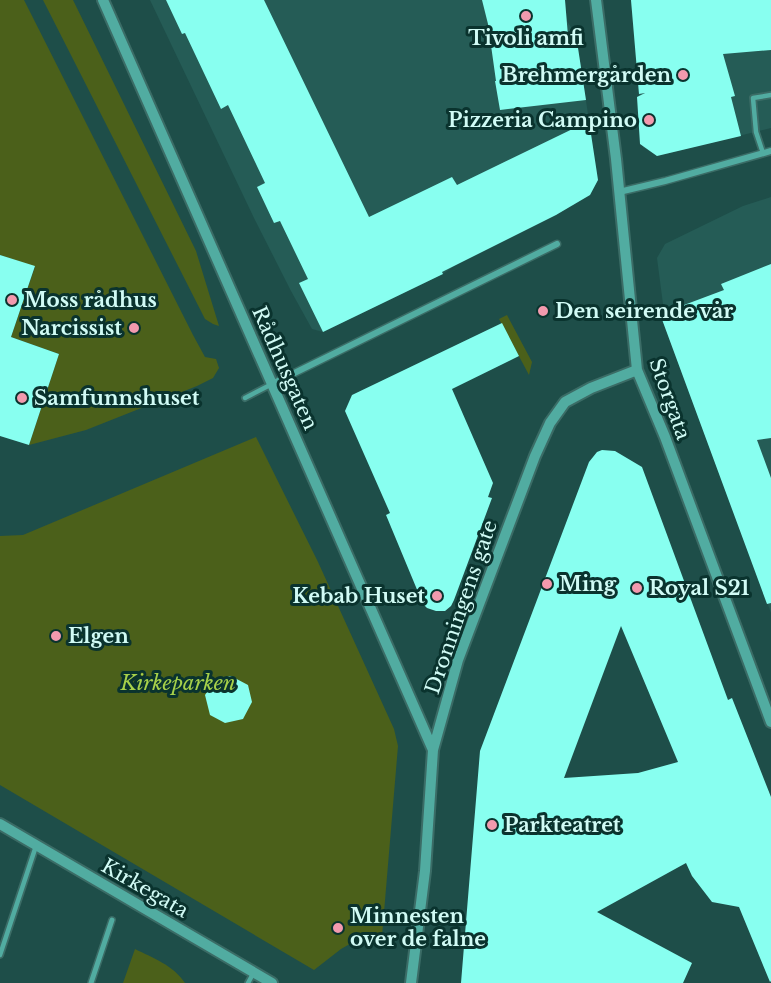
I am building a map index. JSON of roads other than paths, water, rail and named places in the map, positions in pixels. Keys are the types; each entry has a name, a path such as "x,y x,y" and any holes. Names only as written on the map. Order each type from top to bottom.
{"street":[{"name":"Rådhusgaten","path":"103,0 434,750"},
{"name":"Storgata","path":"596,0 637,370 669,448 771,722"},
{"path":"619,192 771,151"},
{"path":"272,384 556,244"},
{"name":"Dronningens gate","path":"411,983 424,871 434,750 458,660 535,456 550,423 565,402 591,388 637,370"},
{"name":"Kirkegata","path":"0,824 272,983"},
{"path":"91,983 112,920"}],"lane":[{"path":"763,153 756,132 753,98 771,95"},
{"path":"245,398 272,384"},
{"path":"0,955 36,845"},
{"path":"248,983 254,972"}],"place":[{"name":"Tivoli amfi","path":"526,16"},
{"name":"Brehmergården","path":"683,75"},
{"name":"Pizzeria Campino","path":"649,120"},
{"name":"Moss rådhus","path":"12,300"},
{"name":"Den seirende vår","path":"543,311"},
{"name":"Narcissist","path":"134,328"},
{"name":"Samfunnshuset","path":"22,398"},
{"name":"Ming","path":"547,584"},
{"name":"Royal S21","path":"637,588"},
{"name":"Kebab Huset","path":"437,596"},
{"name":"Elgen","path":"56,636"},
{"name":"Parkteatret","path":"492,825"},
{"name":"Minnesten over de falne","path":"338,928"}],"park label":[{"name":"Kirkeparken","path":"178,683"}]}
